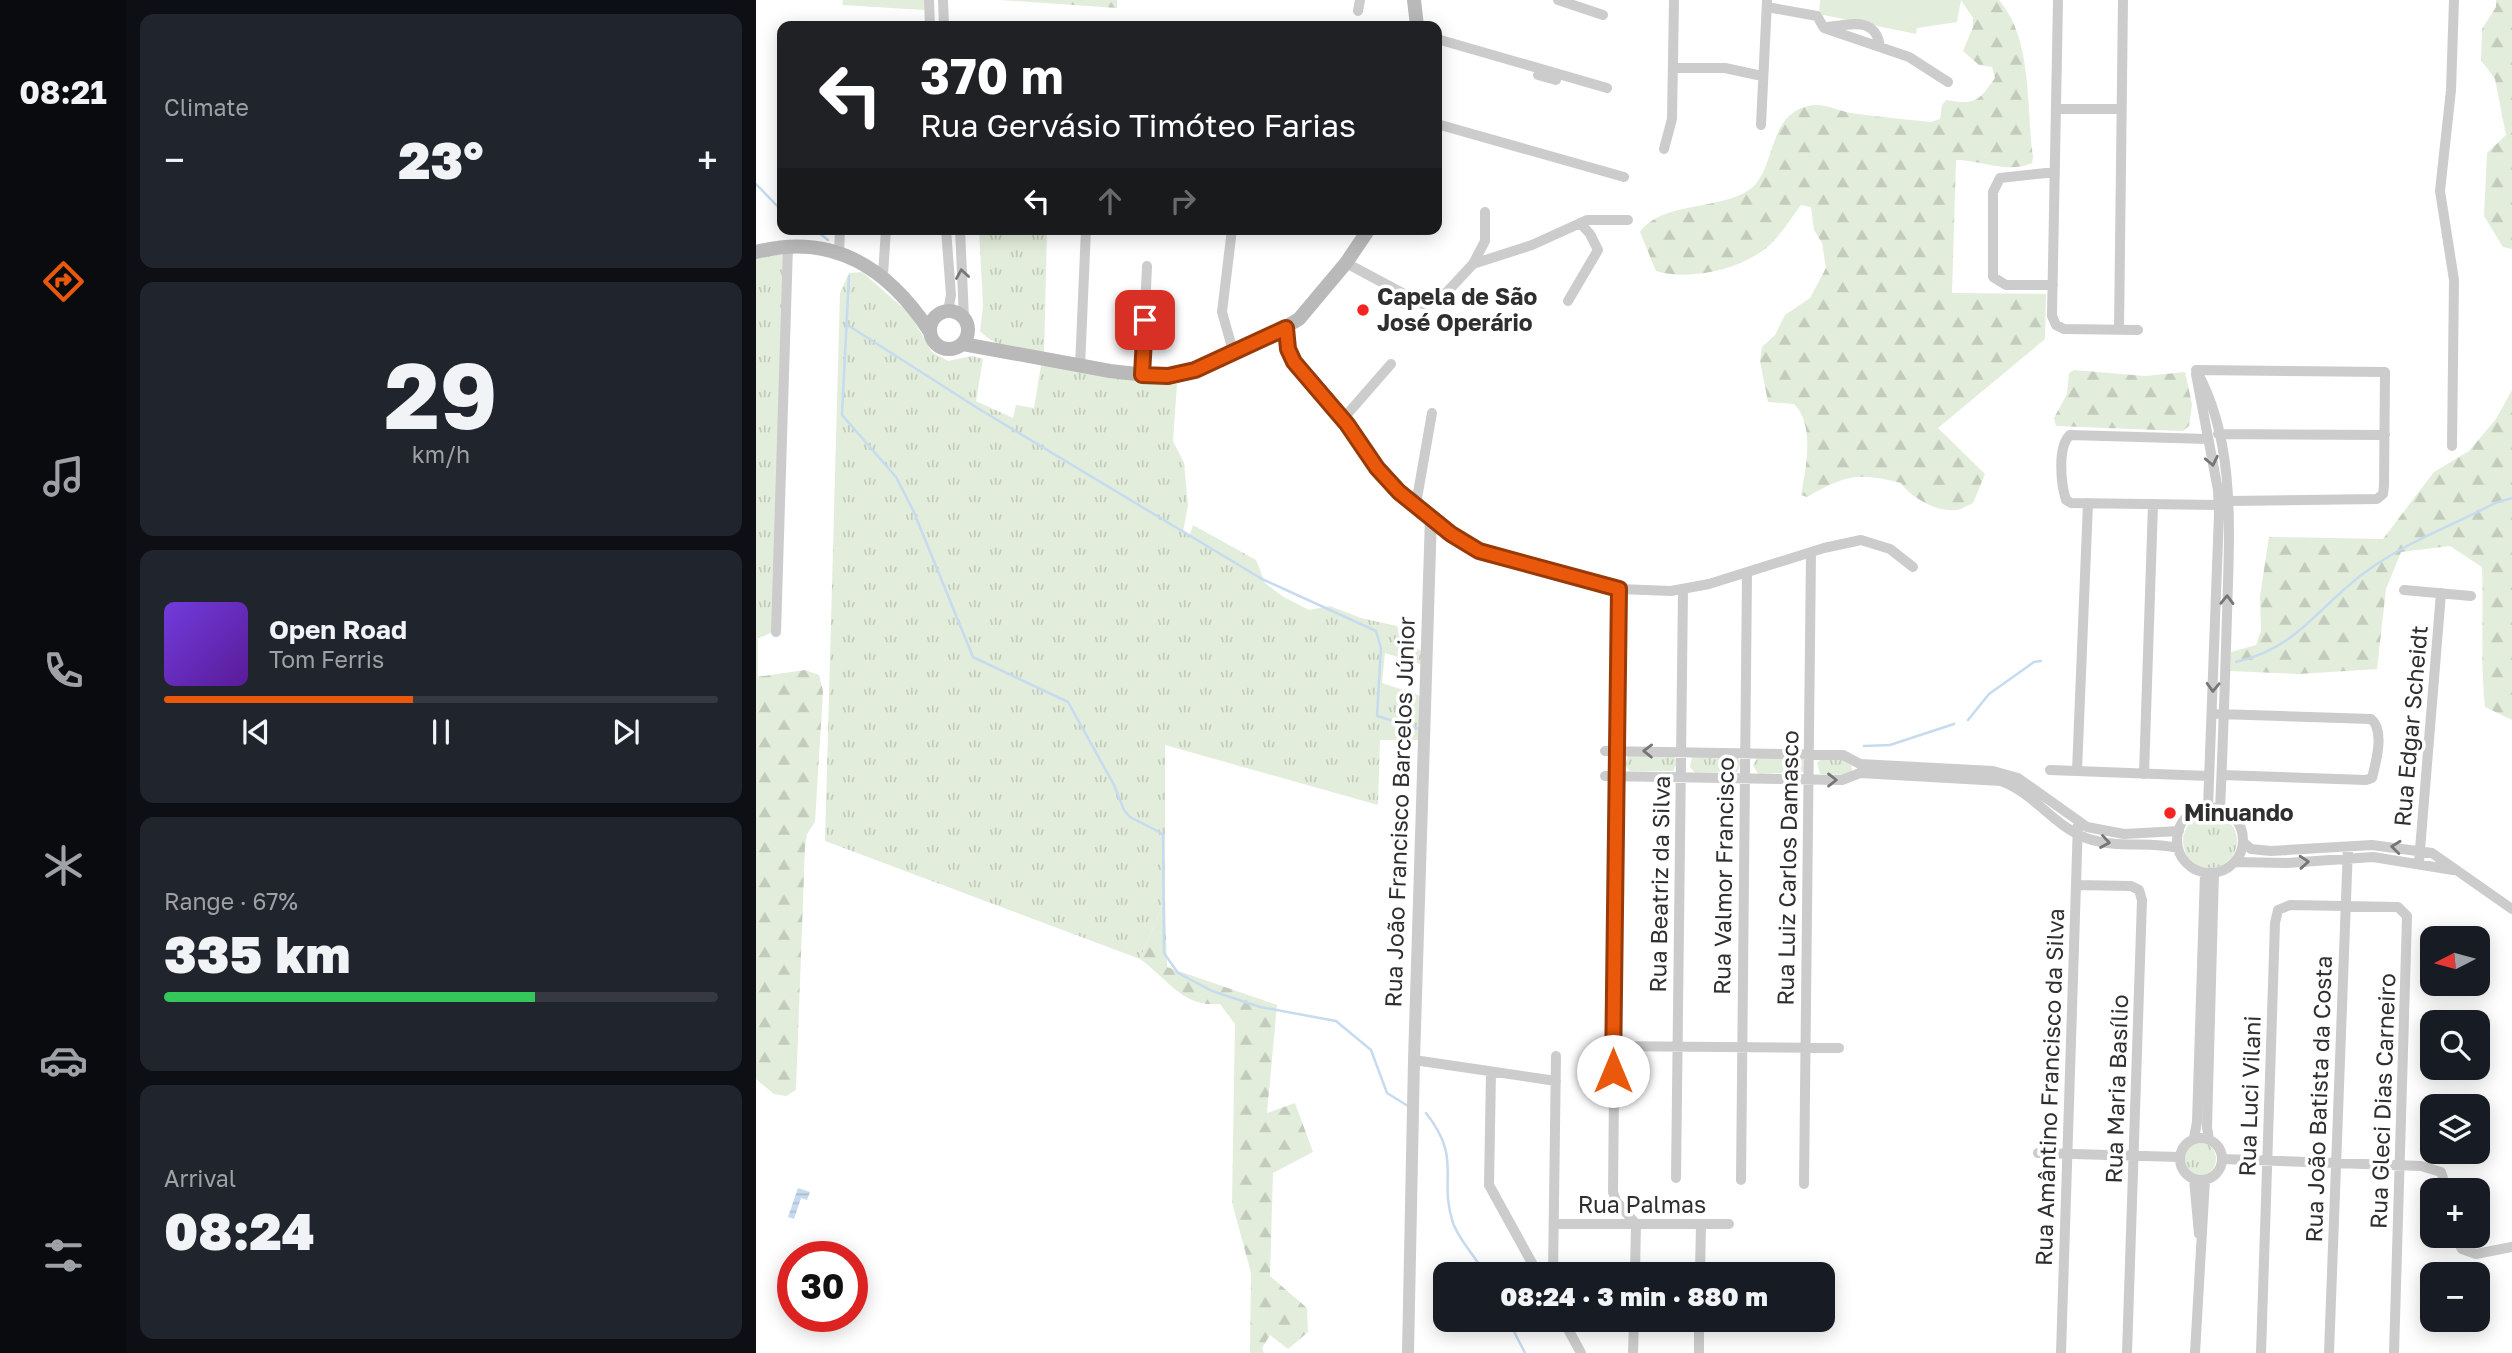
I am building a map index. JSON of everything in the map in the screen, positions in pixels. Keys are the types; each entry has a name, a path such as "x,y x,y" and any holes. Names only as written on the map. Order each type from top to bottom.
{"main road":[{"path":"1414,0 1416,21"},
{"path":"756,252 788,246 839,254 867,264 883,275 912,304 934,342 942,348 953,349 963,344 989,347 1024,358 1142,375 1187,373 1286,328 1299,319 1346,263 1364,235"},
{"path":"912,304 943,312 966,323 989,347"},
{"path":"930,332 932,321 943,312"},
{"path":"963,344 966,323"}],"street":[{"path":"929,0 930,21"},
{"path":"943,0 944,21"},
{"path":"1358,12 1360,0"},
{"path":"1558,0 1603,15"},
{"path":"1664,149 1672,119 1674,0"},
{"path":"2058,0 2052,316 2059,328 2138,331"},
{"path":"2119,330 2123,0"},
{"path":"2452,446 2454,280 2440,191 2451,90 2454,0"},
{"path":"1761,125 1767,3 1817,16 1824,28 1909,57 1948,82"},
{"path":"1824,28 1851,24 1872,27 1877,31 1880,47"},
{"path":"1442,40 1607,88"},
{"path":"1442,46 1556,80"},
{"path":"1673,68 1725,68 1762,76"},
{"path":"2056,109 2121,109"},
{"path":"1442,125 1624,177"},
{"path":"2053,285 2006,285 1993,277 1993,192 2000,178 2055,172"},
{"path":"1346,263 1423,304 1447,292 1473,264 1485,241 1485,212"},
{"path":"1473,264 1532,245 1580,223 1598,219 1628,220"},
{"path":"1569,301 1598,250 1590,234 1580,223"},
{"path":"839,254 840,235"},
{"path":"883,275 886,235"},
{"path":"943,312 951,295 946,235"},
{"path":"960,235 966,323"},
{"path":"1080,367 1086,235"},
{"path":"1231,235 1222,312 1233,351"},
{"path":"776,632 788,246"},
{"path":"1142,375 1147,266"},
{"path":"1286,328 1288,349 1294,362 1343,419 1387,480 1461,542 1479,551 1619,589 1683,590 1861,540 1891,549 1913,567"},
{"path":"1343,419 1391,363"},
{"path":"2196,370 2385,372 2383,494 2372,500 2229,501 2218,505 2071,503 2066,499 2062,484 2066,437 2073,434 2207,439"},
{"path":"2196,370 2206,388 2218,434 2229,501 2220,809"},
{"path":"2196,370 2218,505 2208,807"},
{"path":"1416,504 1432,413"},
{"path":"2218,434 2385,435"},
{"path":"2077,771 2088,503"},
{"path":"2144,774 2153,504"},
{"name":"Rua João Francisco Barcelos Júnior","path":"1408,1353 1413,1060 1431,516"},
{"name":"Rua Luiz Carlos Damasco","path":"1804,1184 1811,552"},
{"name":"Rua Valmor Francisco","path":"1741,1180 1747,573"},
{"path":"1619,589 1613,1192 1616,1201 1636,1224 1635,1262"},
{"name":"Rua Beatriz da Silva","path":"1676,1178 1683,590"},
{"path":"2404,590 2471,596"},
{"name":"Rua Edgar Scheidt","path":"2419,862 2441,593"},
{"path":"2212,714 2375,722 2378,736 2372,778 2359,781 2222,775"},
{"path":"1605,751 1843,755 1860,769 2001,781 2020,790 2078,834 2109,844 2178,848"},
{"path":"1605,776 1846,780 1860,769 2007,774 2031,786 2078,822 2124,834 2179,831"},
{"path":"2050,770 2209,776"},
{"path":"2236,862 2243,842 2240,825 2220,809 2208,807 2190,815 2179,831 2178,848 2185,862 2210,873 2236,862 2273,864 2385,857 2457,872"},
{"name":"Rua Amântino Francisco da Silva","path":"2062,1353 2078,822"},
{"path":"2243,842 2251,849 2271,851 2385,846 2420,850 2438,855 2457,872 2512,909"},
{"name":"Rua João Batista da Costa","path":"2329,1353 2348,847"},
{"path":"2194,1138 2209,1139 2219,1147 2222,1159 2217,1172 2205,1180 2193,1179 2183,1170 2179,1157 2184,1146 2194,1138 2197,1122 2210,873"},
{"path":"2209,1139 2210,873"},
{"name":"Rua Maria Basílio","path":"2076,885 2131,886 2141,894 2127,1353"},
{"name":"Rua Luci Vilani","path":"2261,1353 2275,916 2278,910 2290,905 2345,905"},
{"name":"Rua Gleci Dias Carneiro","path":"2345,905 2398,907 2407,916 2394,1353"},
{"path":"1599,1046 1839,1048"},
{"path":"1553,1262 1556,1056"},
{"path":"1413,1060 1556,1081"},
{"path":"1491,1072 1489,1185 1531,1262"},
{"path":"2038,1153 2179,1157"},
{"path":"2222,1159 2421,1166 2441,1172 2443,1178"},
{"path":"2193,1179 2200,1238 2195,1353"},
{"path":"2200,1238 2204,1221 2205,1180"},
{"name":"Rua Palmas","path":"1554,1224 1729,1224"},
{"path":"1700,1262 1701,1224"},
{"path":"2461,1248 2476,1254 2512,1247"},
{"path":"1570,1332 1581,1353"},
{"path":"1633,1353 1634,1332"},
{"path":"1699,1332 1699,1353"}],"green space":[{"path":"843,0 925,0 925,10 842,5"},
{"path":"1000,0 1117,0 1117,8"},
{"path":"1820,0 1961,0 1957,22 1917,28 1916,34 1819,14"},
{"path":"1961,0 1999,0 2010,16 2023,54 2033,157 2032,163 2013,167 1956,160 1952,293 2046,294 2045,339 1938,428 1985,474 1973,503 1958,510 1941,509 1918,499 1901,483 1873,477 1842,480 1807,497 1801,495 1807,447 1805,423 1794,404 1768,402 1760,361 1762,347 1775,335 1785,315 1810,298 1826,268 1822,243 1814,230 1811,207 1801,205 1776,239 1755,256 1713,272 1683,275 1656,271 1640,232 1649,222 1661,216 1723,201 1749,190 1758,181 1780,129 1787,118 1798,110 1818,105 1851,113 1931,122 1940,119 1942,105 1946,100 1970,102 1980,97 1995,78 1992,67 1979,65 1963,51 1973,27 1973,18"},
{"path":"2496,0 2512,0 2512,249 2503,247 2484,216 2487,153 2506,135 2495,79 2481,60 2482,29 2496,7"},
{"path":"979,235 1047,235 1044,355 1001,345 986,337 980,331 983,306"},
{"path":"785,251 773,632 758,638 756,677 756,259"},
{"path":"862,272 910,314 932,352 948,361 972,356 983,359 976,401 1013,418 1016,405 1034,408 1041,365 1177,384 1173,441 1184,463 1188,505 1183,532 1190,535 1193,525 1256,560 1265,583 1282,596 1309,610 1330,606 1361,618 1397,626 1403,644 1423,651 1423,665 1385,653 1382,683 1421,696 1421,740 1380,740 1378,805 1165,745 1165,899 1140,959 825,841 840,293 849,273"},
{"path":"2074,370 2145,376 2185,372 2192,404 2189,426 2183,431 2056,426 2054,418 2067,394 2069,373"},
{"path":"2512,390 2512,720 2485,707 2482,567 2450,546 2401,552 2386,589 2377,669 2299,674 2230,671 2231,652 2256,645 2261,631 2260,596 2269,537 2383,539 2434,472 2469,451 2496,419"},
{"path":"805,670 819,675 823,691 815,822 807,834 805,847 796,1090 786,1096 774,1094 756,1079 756,677"},
{"path":"1672,755 1678,761 1673,771 1630,771 1625,766 1628,756"},
{"path":"1736,756 1742,762 1737,772 1695,773 1690,767 1692,757"},
{"path":"1758,757 1800,757 1806,763 1804,772 1758,774 1753,765"},
{"path":"1822,758 1846,758 1851,762 1852,770 1848,775 1820,774 1817,763"},
{"path":"2215,814 2225,818 2233,826 2237,841 2233,856 2225,864 2205,868 2195,864 2187,856 2183,836 2187,826 2195,818"},
{"path":"1165,899 1167,967 1277,1005 1267,1113 1295,1103 1313,1152 1273,1173 1270,1276 1307,1308 1308,1332 1288,1349 1270,1335 1262,1348 1264,1353 1250,1353 1251,1273 1232,1202 1235,1024 1220,1004 1207,1004 1186,997 1140,959"},
{"path":"2199,1142 2211,1147 2216,1159 2211,1171 2199,1176 2187,1171 2182,1159 2187,1147"}],"water":[{"path":"798,1188 810,1192 807,1200 801,1198 794,1219 788,1217"}],"waterway":[{"path":"756,184 777,206"},
{"path":"822,235 828,240"},
{"path":"849,276 842,415 896,477 913,510 973,657 1068,702 1114,785 1124,810 1130,817 1163,834 1164,953 1178,973 1212,991 1260,1007 1336,1021 1371,1050 1387,1093 1408,1106"},
{"path":"846,324 979,409 1262,579 1376,631 1381,648 1377,716 1420,729"},
{"path":"2236,662 2258,655 2294,635 2353,581 2386,558 2495,503 2512,498"},
{"path":"1968,720 1989,694 2034,662 2041,661"},
{"path":"1864,746 1890,745 1954,724"},
{"path":"1426,1113 1437,1129 1447,1156 1449,1207 1453,1223 1477,1262"},
{"path":"1514,1332 1525,1353"}],"place":[{"name":"Capela de São José Operário","path":"1363,310"},
{"name":"Minuando","path":"2170,813"}],"route":[{"path":"1145,320 1142,375 1168,376 1195,370 1286,328 1290,356 1299,370 1347,424 1377,468 1399,492 1461,542 1479,551 1619,589 1613,1071"}]}
